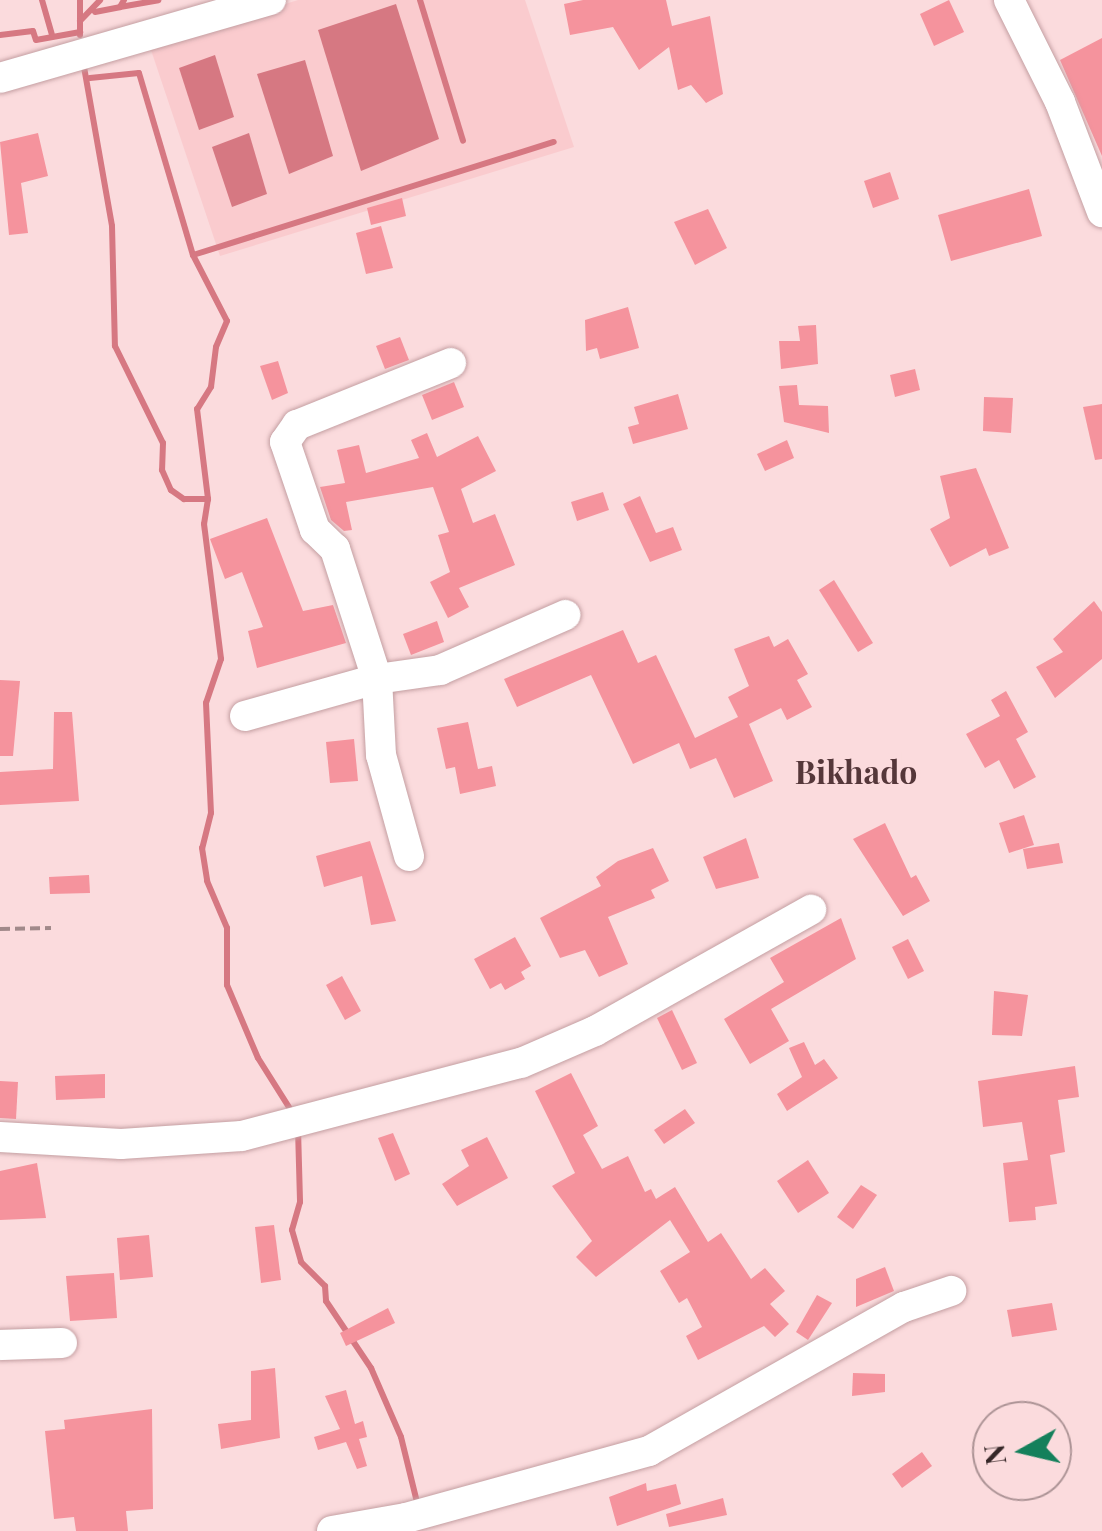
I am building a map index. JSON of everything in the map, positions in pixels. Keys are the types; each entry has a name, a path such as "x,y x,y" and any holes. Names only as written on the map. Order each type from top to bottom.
{"street":[{"path":"0,78 272,0"},
{"path":"1009,0 1060,102 1102,212"},
{"path":"409,856 381,756 377,679 335,549 316,530 285,442 296,426 452,363"},
{"path":"245,716 377,679 440,670 565,615"},
{"path":"0,1137 120,1144 242,1136 522,1063 626,1014 812,910"},
{"path":"332,1531 420,1514 649,1451 904,1307 951,1291"},
{"path":"0,1345 62,1343"}],"path":[{"path":"0,929 52,928"}],"shaded area":[{"path":"298,0 525,0 574,147 220,256 150,47"},
{"path":"396,4 439,139 361,171 318,30"},
{"path":"215,55 234,117 199,130 179,68"},
{"path":"305,60 333,156 289,174 257,74"},
{"path":"249,133 267,194 232,207 212,147"}],"building":[{"path":"583,0 666,0 672,26 710,16 723,94 706,103 691,85 678,90 669,47 639,70 613,27 570,35 564,4"},
{"path":"949,0 964,32 934,46 920,14"},
{"path":"1102,38 1102,156 1060,60"},
{"path":"38,133 48,176 21,183 28,233 9,235 0,142"},
{"path":"890,172 899,199 873,208 864,181"},
{"path":"1029,189 1042,236 951,261 938,215"},
{"path":"402,198 406,216 371,225 367,208"},
{"path":"708,209 727,248 695,265 674,222"},
{"path":"381,226 393,268 366,274 356,233"},
{"path":"628,307 639,348 600,359 597,348 586,351 585,320"},
{"path":"816,325 818,364 781,369 779,341 800,341 798,326"},
{"path":"400,337 409,360 385,369 376,346"},
{"path":"278,361 288,393 272,400 260,366"},
{"path":"915,369 920,390 895,397 890,375"},
{"path":"454,382 464,407 432,420 422,395"},
{"path":"797,385 799,405 828,406 829,433 784,422 779,386"},
{"path":"678,394 688,429 633,444 628,427 639,424 634,407"},
{"path":"984,397 1013,398 1011,433 983,431"},
{"path":"1102,404 1102,459 1095,460 1083,407"},
{"path":"427,433 437,457 478,436 496,471 461,489 473,523 495,514 515,565 459,588 469,607 448,618 430,582 450,572 438,535 449,532 433,487 346,502 352,530 344,531 331,520 320,487 345,483 337,450 359,445 366,473 419,458 411,440"},
{"path":"787,440 794,458 765,471 757,454"},
{"path":"976,468 1009,548 989,556 986,548 950,567 930,529 950,518 940,476"},
{"path":"603,492 609,510 577,521 571,502"},
{"path":"640,496 656,533 673,527 682,550 650,562 623,504"},
{"path":"267,518 303,611 333,605 346,643 257,668 248,631 263,627 242,572 225,579 210,539"},
{"path":"834,580 873,643 858,652 819,590"},
{"path":"1094,601 1102,612 1102,659 1055,698 1036,667 1063,652 1053,639"},
{"path":"437,621 444,642 411,655 403,634"},
{"path":"623,630 638,663 656,655 695,738 738,717 728,697 749,686 734,649 769,636 774,647 788,639 808,674 797,680 812,707 787,720 781,708 749,724 773,781 734,798 716,758 690,769 679,743 633,764 591,675 517,707 504,679"},
{"path":"0,680 20,681 13,756 0,756"},
{"path":"1006,691 1028,732 1016,739 1036,777 1014,789 999,760 985,768 966,734 1000,716 991,700"},
{"path":"54,712 72,712 79,801 0,805 0,772 53,769"},
{"path":"468,722 478,769 492,766 496,786 460,794 455,767 446,769 437,728"},
{"path":"354,739 358,781 330,783 326,742"},
{"path":"1024,815 1034,845 1009,853 999,823"},
{"path":"885,823 911,878 916,875 930,901 903,916 853,839"},
{"path":"746,838 759,878 716,889 703,857"},
{"path":"370,841 396,921 371,925 362,876 324,887 316,856"},
{"path":"1059,843 1063,863 1027,869 1023,849"},
{"path":"653,848 669,881 651,890 655,898 608,917 628,964 599,977 585,950 560,958 540,918 601,886 596,877 618,861"},
{"path":"89,875 90,893 50,894 49,877"},
{"path":"841,918 856,959 771,1009 789,1041 750,1064 724,1019 784,982 770,958"},
{"path":"515,937 531,966 521,972 525,979 505,990 501,983 490,989 474,959"},
{"path":"908,939 924,971 908,979 892,947"},
{"path":"342,976 361,1011 345,1020 326,985"},
{"path":"994,991 1028,995 1022,1036 992,1035"},
{"path":"672,1010 697,1063 682,1070 657,1018"},
{"path":"804,1042 815,1065 824,1059 838,1078 787,1111 777,1094 802,1077 789,1048"},
{"path":"1075,1066 1079,1097 1058,1100 1065,1152 1050,1155 1057,1204 1035,1207 1036,1220 1009,1222 1003,1163 1028,1160 1022,1122 983,1127 978,1081"},
{"path":"571,1073 598,1126 583,1135 602,1169 628,1156 645,1192 651,1189 656,1199 675,1187 708,1242 721,1233 751,1279 765,1268 785,1291 770,1304 789,1324 775,1337 764,1326 698,1360 686,1336 702,1327 687,1298 679,1303 660,1271 690,1252 670,1220 596,1277 576,1257 592,1241 552,1186 575,1173 535,1091"},
{"path":"105,1074 105,1098 56,1100 55,1076"},
{"path":"0,1081 18,1082 16,1119 0,1118"},
{"path":"685,1109 695,1123 664,1144 654,1130"},
{"path":"393,1133 410,1174 395,1181 378,1138"},
{"path":"487,1137 508,1178 457,1206 442,1184 469,1166 461,1150"},
{"path":"808,1160 829,1193 798,1213 777,1181"},
{"path":"37,1163 46,1218 0,1220 0,1171"},
{"path":"861,1185 877,1195 853,1229 837,1217"},
{"path":"274,1225 281,1280 261,1283 255,1227"},
{"path":"149,1235 153,1277 120,1280 117,1238"},
{"path":"885,1267 894,1291 856,1307 856,1279"},
{"path":"114,1273 117,1318 70,1321 66,1276"},
{"path":"817,1295 832,1303 808,1340 796,1332"},
{"path":"1052,1303 1057,1330 1012,1337 1007,1310"},
{"path":"388,1308 395,1323 346,1346 340,1333"},
{"path":"275,1368 280,1438 221,1449 218,1424 251,1420 251,1371"},
{"path":"853,1373 885,1374 885,1392 852,1396"},
{"path":"346,1390 355,1424 363,1421 367,1437 359,1439 367,1466 357,1469 346,1442 318,1450 314,1437 340,1429 325,1396"},
{"path":"152,1409 153,1509 126,1511 128,1531 76,1531 74,1517 54,1519 45,1431 65,1429 64,1420"},
{"path":"922,1452 932,1466 902,1488 892,1474"},
{"path":"646,1483 647,1491 676,1484 681,1504 617,1526 609,1497"},
{"path":"723,1498 727,1515 669,1527 666,1514"}],"waterway":[{"path":"42,0 52,34"},
{"path":"80,0 80,21"},
{"path":"80,35 80,21 100,0"},
{"path":"95,12 120,7 124,0"},
{"path":"120,7 158,0"},
{"path":"420,0 463,141"},
{"path":"0,35 33,31 36,40 80,32"},
{"path":"84,67 112,226 115,346 163,443 162,470 171,490 184,499 208,499 204,524 221,659 206,703 211,813 202,848 207,881 227,928 227,985 258,1058 292,1112"},
{"path":"90,78 139,73 193,255 227,321 216,347 211,387 197,409 208,499"},
{"path":"193,255 554,142"},
{"path":"298,1129 300,1202 292,1230 301,1262 325,1286 326,1301 371,1368 401,1437 418,1506"}],"district":[{"name":"Bikhado","path":"856,771"}]}
